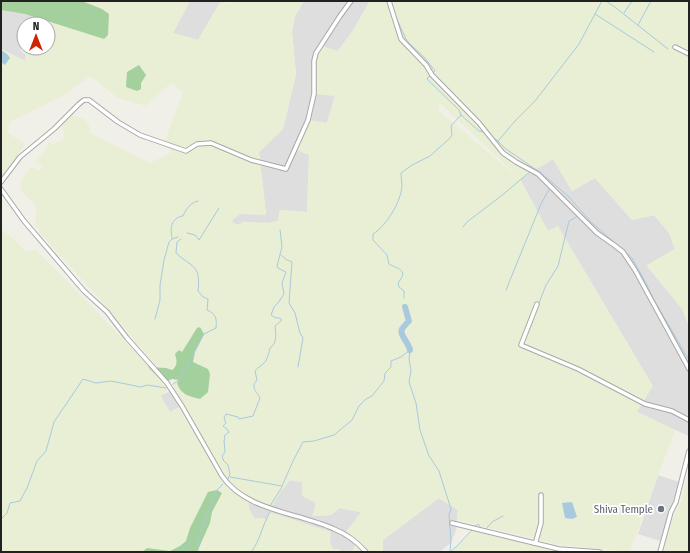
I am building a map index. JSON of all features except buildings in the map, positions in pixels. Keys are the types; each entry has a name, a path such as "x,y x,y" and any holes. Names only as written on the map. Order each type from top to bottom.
{"street":[{"path":"1,182 20,157 54,129 84,100 89,100 118,122 140,135 186,151 197,144 210,143 252,160 286,169 308,120 314,94 314,61 316,54 351,1"},
{"path":"389,1 401,38 426,65 432,75 479,123 503,153 538,174 597,233 623,252 689,369"},
{"path":"675,47 689,54"},
{"path":"1,189 24,221 84,290 107,312 127,338 167,383 182,406 222,476 230,486 249,500 334,528 356,542 366,552"},
{"path":"537,304 521,345 578,369 645,404 672,411 689,420"},
{"path":"660,552 671,512 676,502 689,451"},
{"path":"534,543 536,541 541,523 541,495"},
{"path":"452,523 559,549 600,552"}],"shaded area":[{"path":"190,1 221,1 198,40 173,33"},
{"path":"304,1 370,1 352,32 337,52 321,46 335,96 327,123 296,149 309,155 307,212 280,210 278,221 269,223 242,222 240,225 233,223 232,220 240,214 266,214 259,152 283,129 296,74 292,32 295,16"},
{"path":"1,10 31,16 16,16 16,56 26,56 25,61 1,49"},
{"path":"553,159 572,191 595,178 632,220 654,215 669,233 675,249 647,266 682,309 689,326 689,436 637,412 558,226 548,231 520,179"},
{"path":"170,391 182,406 170,412 160,396"},
{"path":"658,475 679,482 660,541 638,534"},
{"path":"290,480 302,482 316,503 313,516 331,515 339,508 361,512 356,542 353,550 341,552 341,550 333,549 330,543 266,519 254,518 249,509 249,500 281,491"},
{"path":"439,498 458,510 456,530 451,543 439,552 383,552 383,540"}],"green space":[{"path":"1,1 82,1 102,9 109,14 108,35 104,39 56,24 56,16 31,16 1,10"},
{"path":"82,1 190,1 173,33 198,40 221,1 231,4 233,1 304,1 295,16 292,32 296,74 283,129 259,152 266,215 240,214 232,220 233,223 240,225 242,222 269,223 278,221 280,210 307,212 309,155 295,149 308,120 327,123 335,96 314,94 314,61 321,46 338,51 352,32 370,1 689,1 689,326 682,309 647,265 675,249 669,233 655,215 632,220 595,178 572,191 553,159 520,179 548,231 558,226 653,386 637,412 675,430 630,552 556,544 457,520 458,510 439,498 383,540 383,552 348,552 353,550 356,542 344,534 361,512 339,508 331,515 312,516 316,503 302,496 302,482 290,480 281,491 271,508 249,500 249,509 254,518 266,519 270,512 331,532 330,543 333,549 341,550 341,552 197,552 210,523 212,512 222,493 190,528 186,541 170,551 147,548 142,552 1,552 1,228 26,252 35,249 87,301 169,388 161,396 170,412 182,406 173,386 174,380 172,379 179,380 208,369 193,362 195,352 204,334 197,328 175,367 171,370 166,368 158,368 103,303 40,233 37,226 34,226 36,219 36,206 20,190 22,186 21,180 31,167 40,170 42,166 35,162 46,149 48,142 54,144 62,140 65,134 61,125 71,114 85,120 89,124 90,133 150,163 172,152 165,140 183,92 171,83 146,106 118,98 90,76 66,94 10,122 8,133 25,144 1,180 1,49 25,61 26,56 56,56 56,24 104,39 102,9","holes":["439,102 513,172 439,111"]},
{"path":"139,65 146,75 141,83 141,89 137,91 126,87 127,72"},
{"path":"200,327 204,334 195,352 193,362 208,369 210,374 208,392 200,399 183,393 177,383 179,380 172,379 164,383 148,367 166,368 172,370 176,363 175,354 179,350 182,352 197,328"},
{"path":"689,469 689,552 662,552 672,520 682,500"},
{"path":"217,490 222,493 212,512 210,523 197,552 142,552 147,548 170,551 180,546 186,541 190,528 208,492"},
{"path":"473,530 583,552 452,552"}],"water":[{"path":"1,50 10,58 5,65 1,62"},
{"path":"572,502 577,517 572,519 565,518 562,503"}],"waterway":[{"path":"491,136 498,141 535,101 579,44 602,1"},
{"path":"606,1 668,49"},
{"path":"624,13 632,1"},
{"path":"638,25 651,1"},
{"path":"595,14 654,52"},
{"path":"395,15 406,39 425,58 435,71 433,73"},
{"path":"404,298 404,291 399,287 398,283 403,274 401,270 389,264 387,255 373,240 373,234 388,220 396,206 402,186 401,173 412,165 430,156 450,138 452,135 451,126 461,115 459,110 427,79 431,76"},
{"path":"461,115 479,131 484,132"},
{"path":"498,141 506,149 541,173 568,196 591,222 632,258 654,300 689,360"},
{"path":"463,227 467,222 531,171"},
{"path":"506,290 541,204 552,184"},
{"path":"172,238 171,227 174,221 183,216 189,206 198,201"},
{"path":"187,233 195,235 199,240 219,208"},
{"path":"539,303 546,285 558,266 569,221 578,216"},
{"path":"228,479 230,474 228,465 223,460 222,456 225,452 224,436 229,432 223,426 226,423 224,418 226,414 238,417 239,419 253,416 260,398 254,387 257,380 255,371 267,359 270,348 275,341 275,326 282,320 271,315 274,307 284,294 282,283 286,272 277,266 282,247 280,230"},
{"path":"155,319 160,300 160,285 164,260 169,242 178,237"},
{"path":"173,384 179,380 204,334 216,328 216,319 214,315 207,310 208,299 203,297 198,291 199,282 197,271 191,264 176,253 177,242 181,239"},
{"path":"281,255 292,262 289,303 295,313 300,333 303,338 298,367"},
{"path":"405,307 409,321 401,331 410,350"},
{"path":"410,350 409,359 411,371 409,382 416,403 420,430 429,456 439,471 451,509 449,515 451,540 450,552"},
{"path":"230,477 282,486 303,442 314,441 334,435 352,420 359,406 366,399 372,396 384,381 385,373 391,367 391,361 401,357 410,350"},
{"path":"1,519 7,513 10,503 20,501 27,488 37,461 46,451 54,422 83,379 96,383 111,381 141,387 147,385 166,388"},
{"path":"179,552 198,537 217,490 223,484"},
{"path":"270,506 282,487"},
{"path":"251,552 257,543 270,512"},
{"path":"474,527 478,524 481,528 486,529 492,522 503,516"},
{"path":"450,552 472,530"},
{"path":"198,538 198,552"},
{"path":"148,552 155,552"}],"place":[{"name":"Shiva Temple","path":"661,509"}]}
